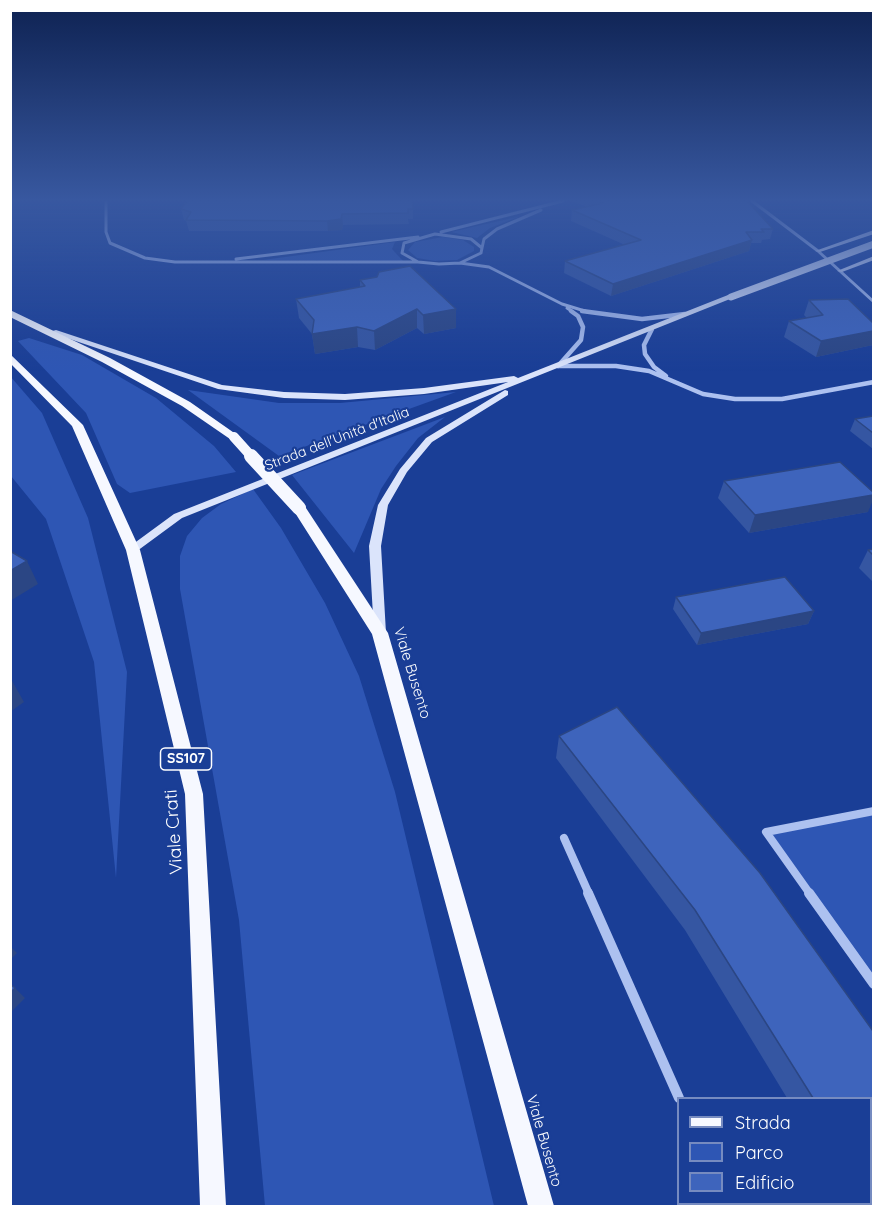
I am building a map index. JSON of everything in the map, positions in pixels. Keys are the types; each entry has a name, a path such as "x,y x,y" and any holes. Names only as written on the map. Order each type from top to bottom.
{"main road":[{"name":"Strada dell'Unità d'Italia","path":"133,550 178,516 690,313 836,258"},
{"path":"840,271 873,258"},
{"name":"Viale Busento","path":"10,313 53,332 186,404 234,437 299,508 380,633 541,1206"},
{"path":"53,332 221,387 284,395 356,396 424,391 533,376"},
{"name":"Viale Crati","path":"10,357 77,424 133,550 194,794 213,1206"},
{"path":"380,633 375,546 382,505 403,471 429,440 533,376"}],"street":[{"path":"145,258 196,262 460,263 489,267 562,304 585,312 642,319 690,313"},
{"path":"196,262 233,258"},
{"path":"411,258 418,262"},
{"path":"460,263 469,258"},
{"path":"485,258 489,267"},
{"path":"825,258 873,302"},
{"path":"558,366 581,340 584,327 578,316 562,304"},
{"path":"652,329 644,345 645,354 654,367 677,383"},
{"path":"558,366 616,366 649,371 703,393 735,399 782,399 873,382"},
{"path":"873,811 766,832 873,984"},
{"path":"564,838 680,1097"}],"green space":[{"path":"279,258 400,258 403,261 263,260"},
{"path":"417,258 461,258 435,261"},
{"path":"29,338 82,355 156,398 214,446 236,472 130,493 117,484 86,413 18,341"},
{"path":"10,376 42,413 88,518 127,672 116,878 94,662 46,519 11,476"},
{"path":"188,390 279,403 340,403 456,392 279,456"},
{"path":"445,417 418,438 396,466 381,489 354,553 292,475"},
{"path":"253,489 281,528 325,603 359,676 395,792 494,1206 265,1206 239,920 180,589 180,556 187,536 202,518 221,504"},
{"path":"873,811 873,984 766,832"}],"building":[{"path":"577,258 696,258 613,284 565,261"},
{"path":"410,266 456,309 423,315 417,309 374,331 357,327 312,334 314,320 296,299 365,286 360,280 377,277 379,272"},
{"path":"848,299 873,323 873,331 821,341 789,321 823,315 809,300"},
{"path":"873,416 873,433 855,419"},
{"path":"840,462 873,492 873,495 755,515 724,481"},
{"path":"10,551 27,561 10,571"},
{"path":"785,577 814,611 701,633 676,597"},
{"path":"617,707 760,873 873,1031 873,1196 872,1097 812,1097 695,910 559,736"}]}
